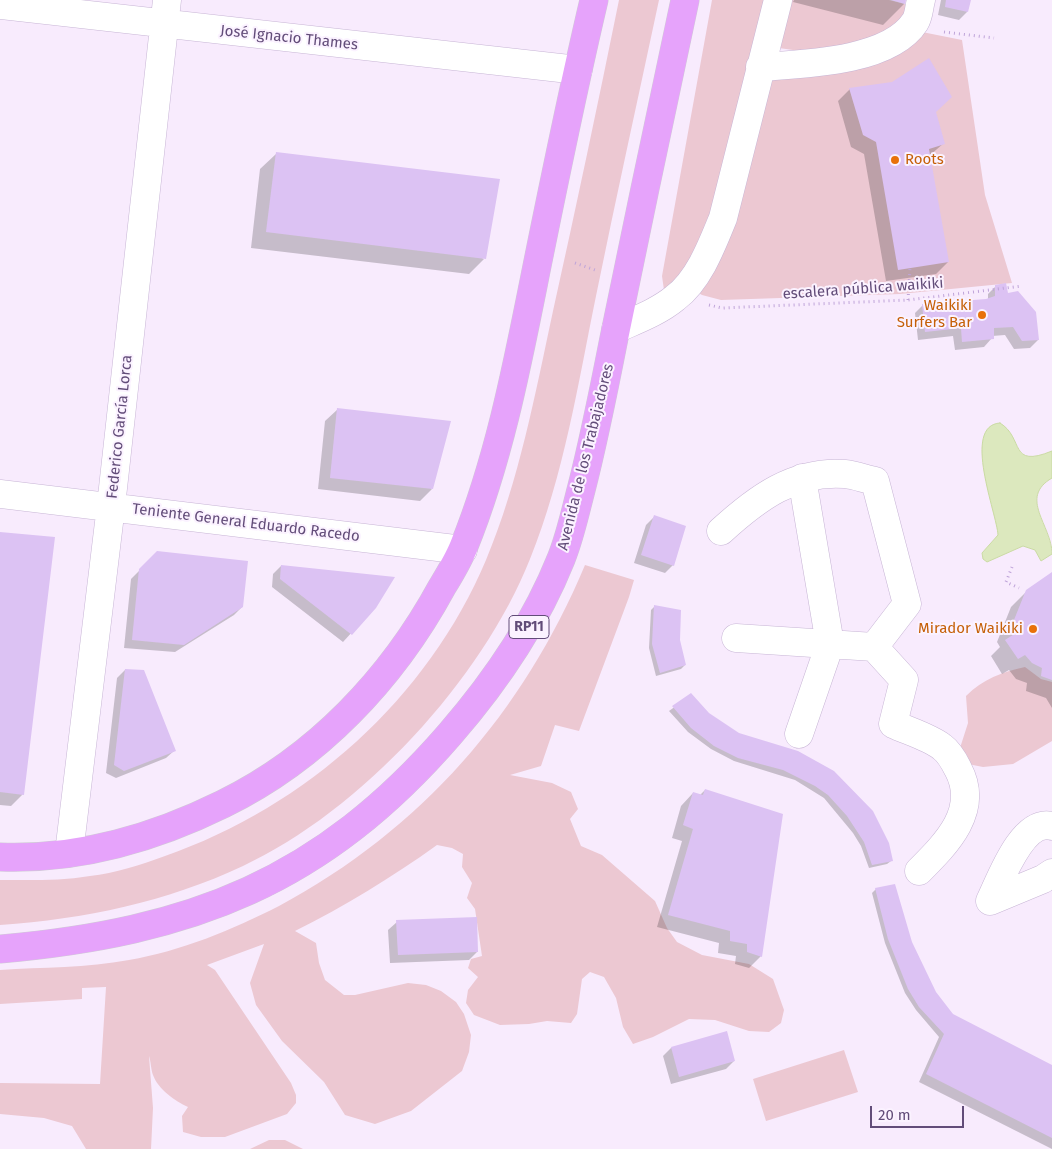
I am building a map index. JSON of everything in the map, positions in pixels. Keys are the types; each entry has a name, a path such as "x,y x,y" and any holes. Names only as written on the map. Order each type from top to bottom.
{"main road":[{"path":"0,857 23,858 69,853 118,844 159,832 252,789 299,757 330,732 384,674 423,620 463,550 489,478 521,347 594,0"},
{"name":"Avenida de los Trabajadores","path":"0,948 63,943 150,926 214,905 266,884 308,861 352,830 419,769 494,680 527,631 562,558 595,435 684,0"}],"street":[{"path":"616,329 662,307 677,297 695,275 711,247 722,218 778,0"},
{"path":"760,67 821,62 866,52 888,44 906,33 916,21 921,0"},
{"name":"José Ignacio Thames","path":"0,5 166,12 578,70"},
{"name":"Federico García Lorca","path":"69,853 111,506 166,12"},
{"path":"721,531 749,506 773,490 802,478 844,474 875,481 907,604 874,647"},
{"path":"798,734 830,644 802,478"},
{"name":"Teniente General Eduardo Racedo","path":"0,494 463,550"},
{"path":"736,638 874,647 904,680 893,724 942,747 953,760 963,778 965,801 960,824 943,847 919,871"},
{"path":"1052,826 1046,825 1029,832 1019,844 990,902 1043,879 1052,873"}],"path":[{"path":"938,31 994,38"},
{"path":"575,263 602,272"},
{"path":"908,300 910,268"},
{"name":"escalera pública waikiki","path":"677,297 722,308 908,300 1022,286"},
{"path":"1012,567 1006,582 1019,588"}],"shaded area":[{"path":"619,0 659,0 561,462 542,527 530,559 509,605 482,650 449,695 413,737 373,777 331,812 287,842 243,866 214,879 155,899 94,913 0,925 0,880 68,879 99,875 128,868 165,856 217,835 266,808 313,777 357,741 396,701 431,658 461,610 486,560 498,530 517,469 540,374"},
{"path":"712,0 765,0 716,207 687,269 664,290 662,276"},
{"path":"791,0 889,0 913,6 889,32 843,46 807,52 779,48"},
{"path":"922,32 962,40 985,195 1012,283 900,294 721,300 702,295 694,290 765,82 861,63"},
{"path":"1000,423 1008,429 1023,454 1038,456 1052,451 1052,478 1042,486 1038,494 1037,503 1051,543 1052,554 1041,561 1035,550 1023,546 987,562 983,559 982,553 998,535 984,472 983,438 989,428"},
{"path":"585,565 634,580 629,597 579,731 555,725 541,766 510,775 552,783 571,792 578,809 570,819 581,846 602,855 655,901 667,928 677,942 702,955 749,964 773,979 784,1010 781,1023 769,1032 749,1031 715,1020 689,1019 653,1037 633,1044 623,1027 616,998 604,977 590,972 582,979 577,1014 571,1023 547,1021 500,1025 474,1015 466,1003 468,990 478,977 468,968 471,959 482,956 475,909 467,898 472,883 462,867 463,854 452,848 437,845 368,891 295,931 316,943 319,963 325,980 344,995 355,995 408,983 426,985 441,991 456,1002 464,1014 471,1035 469,1052 462,1071 411,1111 375,1124 345,1115 324,1082 282,1041 256,1005 250,983 264,944 207,965 215,970 291,1083 296,1095 296,1103 287,1114 225,1137 201,1137 183,1132 182,1116 188,1107 163,1090 155,1080 149,1056 153,1108 151,1149 86,1149 72,1126 44,1118 0,1114 0,1083 100,1084 106,987 82,988 82,999 0,1004 0,970 97,965 168,951 206,939 243,923 279,906 330,876 378,841 422,804 462,762 498,718 531,670 560,619"},
{"path":"1025,667 1041,679 1052,682 1052,741 1013,764 983,767 968,764 960,748 968,723 966,696 979,685 993,677"},
{"path":"844,1050 858,1092 766,1121 753,1079"},
{"path":"269,1140 285,1140 303,1149 250,1149"}],"building":[{"path":"891,0 906,0 905,4"},
{"path":"946,0 971,0 968,12 945,7"},
{"path":"929,58 952,97 936,112 945,144 929,149 949,262 898,270 876,142 863,135 849,88 892,82"},
{"path":"276,152 500,179 486,259 266,232"},
{"path":"1006,283 1008,293 1018,291 1036,312 1039,340 1022,341 1013,327 994,328 994,339 962,342 961,328 925,332 922,304 986,299 995,296 995,285"},
{"path":"337,408 451,421 433,489 330,478"},
{"path":"654,515 686,526 674,566 641,555"},
{"path":"0,532 55,537 24,795 0,792"},
{"path":"157,551 248,561 243,607 184,645 132,640 139,569"},
{"path":"281,565 395,577 376,608 352,635 280,579"},
{"name":"Mirador Waikiki","path":"1052,572 1052,680 1041,676 1042,668 1032,663 1025,655 1018,659 1005,640 1016,633 1012,625 1026,590"},
{"path":"654,605 681,610 680,640 686,665 660,673 652,644"},
{"path":"125,669 144,670 176,751 124,771 114,765"},
{"path":"691,693 709,713 739,733 798,751 834,771 873,811 889,843 893,861 872,865 864,842 847,816 828,795 815,786 783,770 738,758 714,746 691,728 672,706"},
{"path":"705,789 783,814 762,957 747,952 747,944 730,941 730,931 668,915 693,829 683,825 693,792 703,795"},
{"path":"895,884 912,942 936,992 953,1014 1052,1065 1052,1138 926,1074 944,1034 919,1007 908,989 888,939 875,888"},
{"path":"477,917 478,952 398,955 396,920"},
{"path":"727,1031 735,1061 679,1077 671,1047"}],"place":[{"name":"Roots","path":"895,160"},
{"name":"Waikiki Surfers Bar","path":"982,315"},
{"name":"Mirador Waikiki","path":"1033,629"}]}
